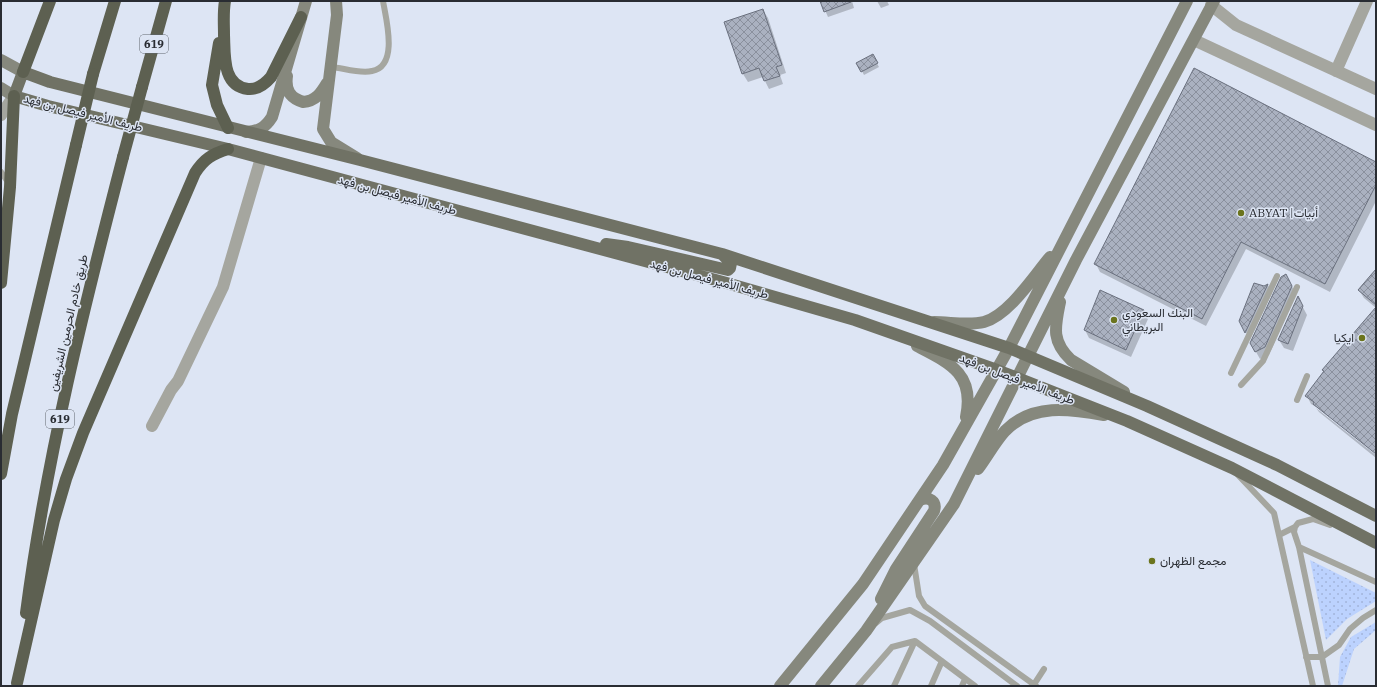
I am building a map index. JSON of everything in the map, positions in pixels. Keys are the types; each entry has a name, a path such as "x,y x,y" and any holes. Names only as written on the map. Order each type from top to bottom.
{"highway":[{"path":"23,72 50,1"},
{"path":"1,474 12,414 76,144 114,1"},
{"name":"طريق خادم الحرمين الشريفين","path":"16,685 34,552 50,468 93,272 166,1"},
{"path":"224,5 225,64 229,77 236,85 252,90 265,84 271,77 301,17"},
{"path":"224,5 212,85 216,105 228,128"},
{"path":"1,283 10,187 14,96"},
{"path":"16,685 54,520 66,479 83,433 195,173 205,159 212,154 228,148"}],"main road":[{"path":"14,96 23,72"},
{"name":"طريف الأمير فيصل بن فهد","path":"23,72 50,82 360,160 722,254 928,321 1009,348 1147,406 1277,465 1376,516"},
{"name":"طريف الأمير فيصل بن فهد","path":"14,96 48,106 228,148 551,237 723,282 855,320 997,370 1115,416 1232,468 1375,543"},
{"path":"551,237 628,247 728,270 731,263 722,254"}],"street":[{"path":"246,132 260,130 265,127 272,117 306,1"},
{"path":"336,1 337,15 332,67 328,80 323,122 326,135 331,142 360,160"},
{"path":"780,686 826,632 863,584 920,500 963,430 1009,348 1187,1"},
{"path":"1336,71 1367,1"},
{"path":"954,504 1063,286 1194,40 1212,3 1236,25 1376,89"},
{"path":"1194,40 1376,125"},
{"path":"290,55 286,82 287,90 297,100 310,102 315,99 320,94 328,80"},
{"path":"1,60 23,72"},
{"path":"1,88 14,96 1,115"},
{"path":"152,426 171,390 178,381 223,287 261,158"},
{"path":"928,321 977,323 990,319 1010,305 1064,241"},
{"path":"1063,286 1054,328 1056,337 1064,354 1071,360 1147,406"},
{"path":"896,335 949,362 965,381 969,403 963,430"},
{"path":"821,686 866,631 1005,431 1022,418 1039,411 1056,409 1115,416"},
{"path":"866,631 896,569 934,511 934,503 932,500 928,498 920,500"}],"lane":[{"path":"332,67 371,72 382,66 387,59 389,42 383,1"},
{"path":"1,172 10,187"},
{"path":"1231,373 1277,276"},
{"path":"1241,385 1263,361 1297,287"},
{"path":"1297,400 1307,376"},
{"path":"1232,468 1274,513 1313,686"},
{"path":"1279,535 1295,527 1298,523 1314,519 1375,543"},
{"path":"1295,527 1294,532 1299,547 1328,686"},
{"path":"1299,547 1376,582"},
{"path":"914,563 919,596 925,606 1034,686 1044,669"},
{"path":"866,631 882,618 910,610 930,621 1017,686"},
{"path":"1306,657 1322,657 1339,645 1350,629 1363,618 1376,610"},
{"path":"915,641 975,686"},
{"path":"858,686 892,647 915,641"},
{"path":"894,686 915,641"},
{"path":"931,686 942,661"},
{"path":"962,686 965,678"}],"shaded area":[{"path":"1310,560 1376,593 1376,601 1347,619 1326,640"},
{"path":"1376,622 1376,630 1354,649 1342,686 1338,686 1340,657 1351,637"}],"building":[{"path":"820,1 850,1 851,2 824,12"},
{"path":"763,9 782,65 776,67 780,76 764,81 759,68 742,74 724,22"},
{"path":"873,54 878,63 861,72 856,63"},
{"name":"ABYAT |أبيات","path":"1194,68 1376,162 1376,185 1325,284 1241,242 1202,319 1094,264"},
{"name":"ايكيا","path":"1376,269 1376,305 1358,290"},
{"path":"1286,274 1292,286 1265,347 1255,352 1250,343 1281,277"},
{"path":"1254,283 1264,286 1268,284 1245,333 1239,321"},
{"name":"البنك السعودي البريطاني","path":"1100,290 1144,310 1126,350 1084,330"},
{"path":"1298,296 1303,306 1288,344 1278,340"},
{"path":"1376,307 1376,454 1305,396 1324,371 1322,370"}],"place":[{"name":"ABYAT |أبيات","path":"1241,213"},
{"name":"البنك السعودي البريطاني","path":"1114,320"},
{"name":"ايكيا","path":"1362,338"},
{"name":"مجمع الظهران","path":"1152,561"}]}
